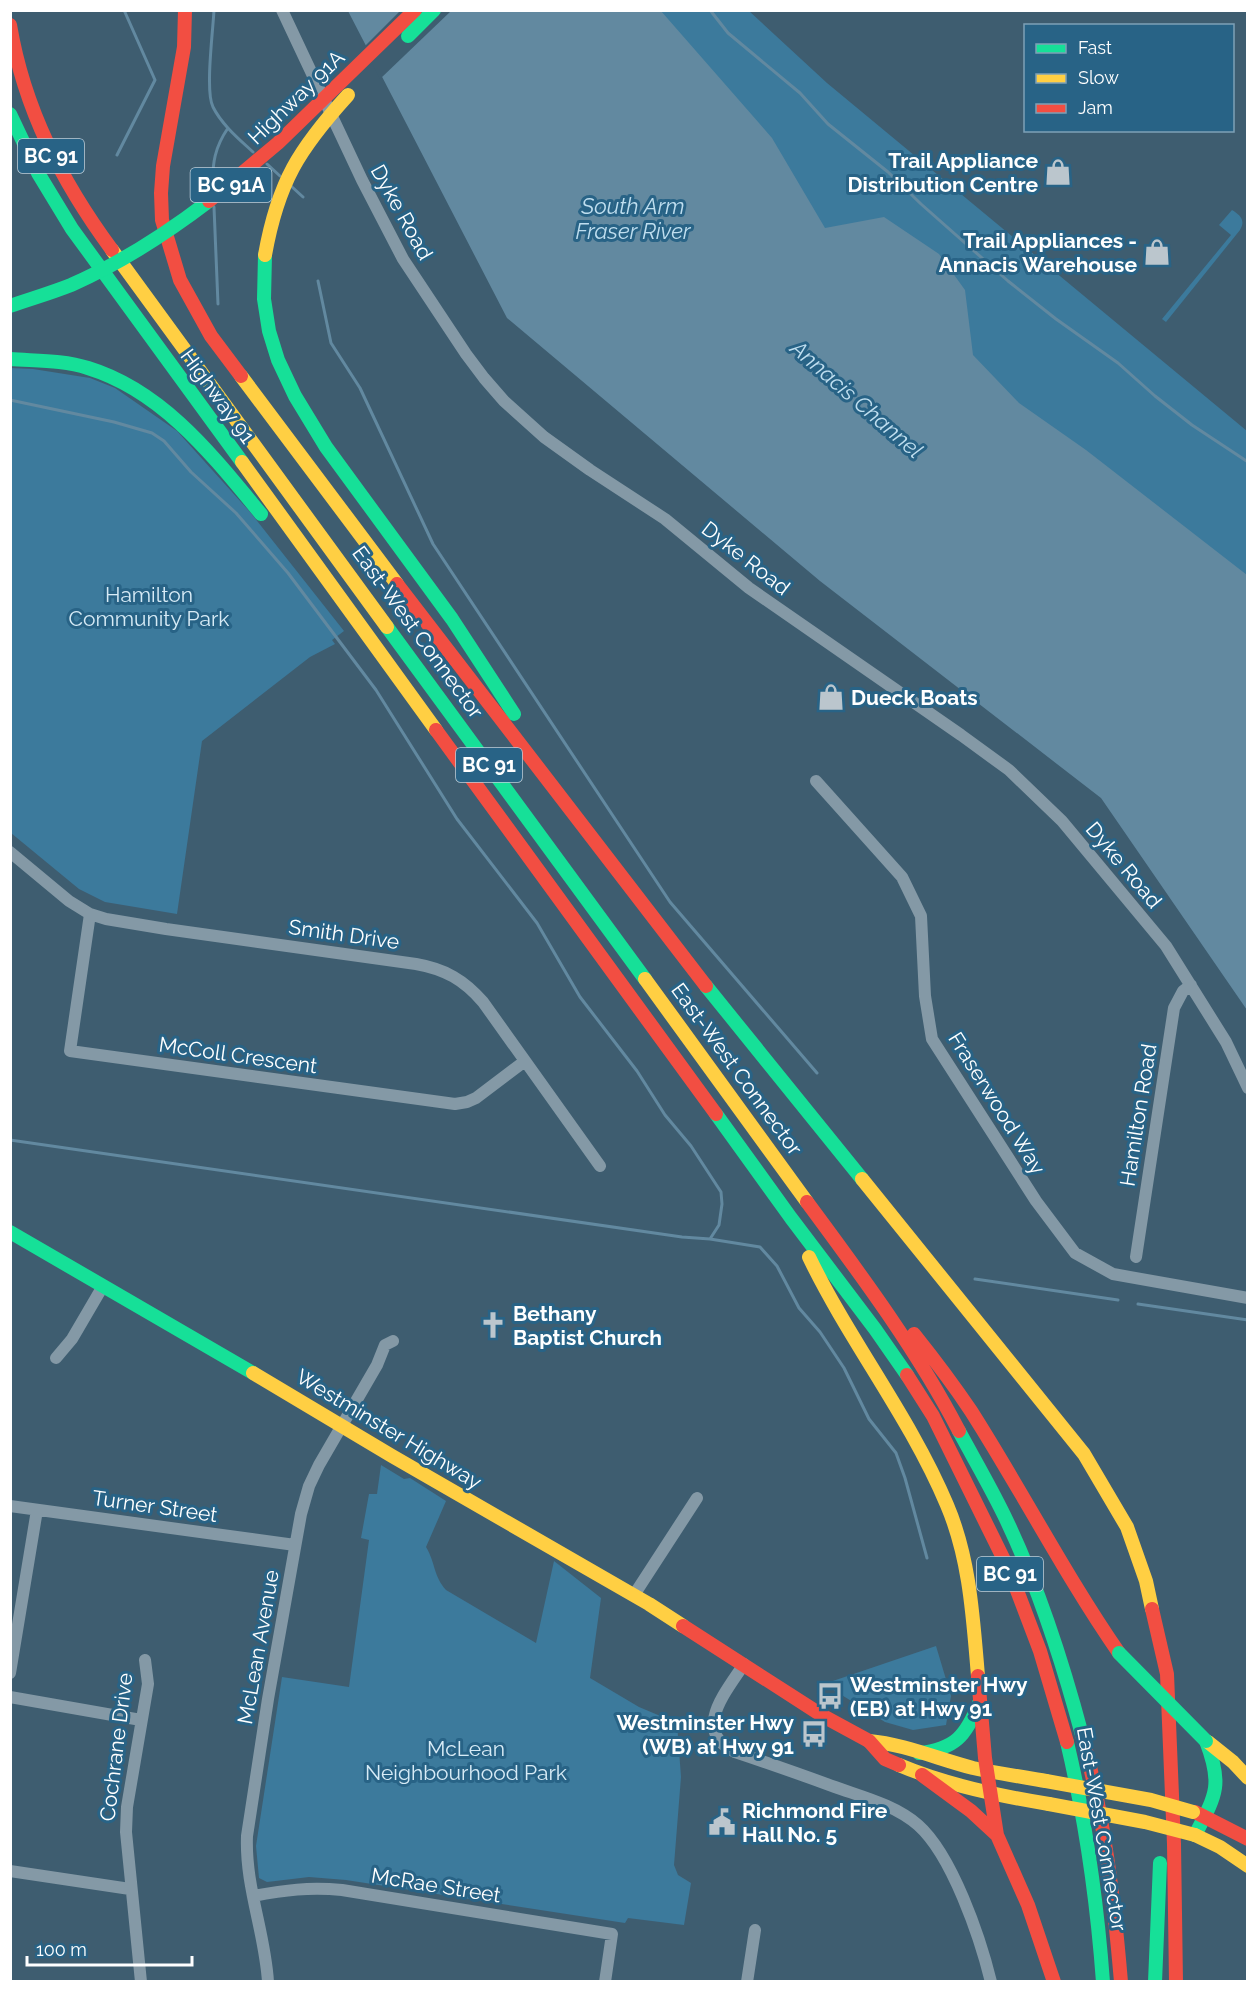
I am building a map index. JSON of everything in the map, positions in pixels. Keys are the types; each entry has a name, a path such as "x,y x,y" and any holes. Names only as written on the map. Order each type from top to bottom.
{"main road":[{"path":"185,10 184,47 168,130 161,193 162,220 180,280 211,336 695,973 1084,1454 1127,1527 1146,1581 1167,1674 1171,1745 1176,1982"},
{"name":"Highway 91A","path":"10,306 34,299 86,277 146,247 186,220 257,164 415,10"},
{"path":"396,48 434,10"},
{"name":"East-West Connector","path":"10,25 26,98 41,136 61,175 86,215 850,1260 939,1395 1006,1519 1040,1597 1067,1676 1092,1770 1108,1856 1121,1982"},
{"path":"357,86 314,133 287,175 276,201 269,226 263,280 271,340 290,389 323,442 415,567 478,658 581,823"},
{"name":"Highway 91","path":"10,114 21,144 72,229 409,693"},
{"path":"10,359 62,363 88,368 118,380 152,399 180,423 212,456 409,693"},
{"name":"East-West Connector","path":"409,693 791,1218 850,1295 922,1399 993,1535 1024,1606 1062,1720 1079,1793 1100,1934 1103,1982"},
{"path":"791,1218 828,1296 909,1427 948,1506 970,1589 987,1770 997,1835 1028,1905 1054,1982"},
{"name":"Westminster Highway","path":"10,1232 634,1595 823,1716 869,1741 885,1759 922,1775 990,1792 1145,1822 1195,1836 1220,1847 1248,1866"},
{"path":"850,1260 934,1358 963,1400 990,1440 1089,1611 1119,1653 1206,1741 1233,1762 1248,1778"},
{"path":"1155,1982 1161,1784 1157,1627"},
{"path":"919,1753 944,1749 960,1738 970,1724 980,1699"},
{"name":"Westminster Highway","path":"869,1741 891,1743 919,1753 987,1770 1150,1800 1199,1814 1248,1839"},
{"path":"1195,1836 1199,1814 1211,1805 1218,1782 1215,1763 1206,1741"},
{"path":"922,1775 971,1811 997,1835"}],"street":[{"name":"Dyke Road","path":"282,10 362,180 403,259 484,378 504,400 544,436 590,470 665,519 749,588 1009,770 1062,821 1166,946 1226,1042 1248,1088"},
{"name":"Fraserwood Way","path":"816,781 902,878 921,916 925,996 932,1040 1036,1201 1075,1253 1113,1274 1248,1298"},
{"name":"Smith Drive","path":"10,852 56,891 90,914 106,919 436,968 460,979 476,994 600,1166"},
{"name":"McColl Crescent","path":"90,914 70,1051 455,1104 476,1098 525,1061"},
{"name":"Hamilton Road","path":"1136,1257 1174,1008 1183,991 1191,985"},
{"path":"56,1358 72,1340 103,1286"},
{"name":"McLean Avenue","path":"268,1982 267,1963 248,1878 247,1836 295,1545 309,1486 319,1465 377,1365 385,1345 393,1341"},
{"path":"634,1595 697,1498"},
{"name":"Turner Street","path":"10,1506 295,1545"},
{"path":"10,1672 37,1510"},
{"name":"Cochrane Drive","path":"141,1982 126,1832 127,1807 147,1684 144,1660"},
{"path":"744,1664 713,1716 716,1737 727,1748 735,1752 884,1804 918,1825 932,1839 949,1867 964,1901 991,1982"},
{"path":"10,1697 141,1720"},
{"path":"10,1871 130,1889"},
{"name":"McRae Street","path":"253,1896 291,1888 315,1887 612,1934 605,1982"},
{"path":"747,1982 755,1930"}],"green space":[{"path":"660,11 749,11 827,83 1247,431 1247,594 986,410 836,242 778,186"},
{"path":"1232,210 1241,218 1240,230 1166,322 1162,319 1231,235 1219,225"},
{"name":"Hamilton Community Park","path":"10,368 33,369 90,378 115,388 177,431 250,512 344,631 332,640 335,644 310,657 202,741 177,914 105,902 79,889 11,833"},
{"name":"McLean Neighbourhood Park","path":"381,1465 404,1479 410,1478 446,1501 426,1547 446,1590 536,1643 554,1561 601,1598 590,1678 639,1707 677,1723 681,1777 674,1865 678,1875 691,1883 684,1925 628,1918 625,1923 346,1880 309,1877 267,1882 259,1878 256,1846 282,1677 349,1687 369,1540 361,1538 369,1494 377,1494"},
{"path":"936,1646 951,1696 946,1725 913,1730 885,1722 824,1684"}],"water":[{"name":"South Arm Fraser River","path":"348,11 661,11 772,138 825,228 884,217 939,254 965,290 973,355 1019,403 1086,450 1247,575 1247,1010 1101,798 820,581 507,318"}],"pier":[{"path":"400,11 451,11 380,79 364,47"}],"waterway":[{"path":"117,155 155,80 124,10"},
{"path":"214,10 210,75 213,107 221,120 253,152"},
{"path":"710,10 728,33 800,93 828,124 888,172 1008,281 1118,363 1192,425 1248,462"},
{"path":"213,186 215,156 228,128"},
{"path":"267,164 280,176"},
{"path":"291,186 303,197"},
{"path":"214,207 218,304"},
{"path":"318,281 331,343 360,388 433,544 670,902 817,1073"},
{"path":"10,400 114,422 152,433 164,441 191,472 236,513 288,573 376,690 457,819 537,923 580,997 637,1071 665,1115 691,1146 721,1192 719,1225 710,1239"},
{"path":"10,1140 760,1247 777,1266 799,1308 820,1332 844,1368 869,1419 896,1453 927,1558"},
{"path":"975,1279 1118,1300"},
{"path":"1138,1304 1248,1320"}],"traffic: fast":[{"path":"408,36 434,10"},
{"path":"10,114 38,173 72,229 242,462"},
{"path":"10,306 71,285 108,267 177,225 209,201"},
{"path":"265,255 264,299 269,331 278,360 295,396 326,447 452,619 514,714"},
{"path":"10,359 79,365 115,378 140,392 163,409 205,448 261,514"},
{"path":"387,627 645,979"},
{"path":"706,986 862,1179"},
{"path":"716,1114 907,1375"},
{"path":"10,1232 253,1373"},
{"path":"959,1431 999,1504 1028,1568 1057,1651 1082,1735"},
{"path":"1119,1653 1206,1741"},
{"path":"919,1753 942,1748 958,1739 969,1724 979,1703"},
{"path":"1195,1835 1208,1810 1215,1789 1214,1769 1206,1741"},
{"path":"1067,1742 1090,1862 1103,1982"},
{"path":"1155,1982 1160,1863"}],"traffic: slow":[{"path":"265,255 277,207 293,168 316,133 348,95"},
{"path":"112,250 387,627"},
{"path":"241,376 397,584"},
{"path":"242,462 436,730"},
{"path":"645,979 807,1202"},
{"path":"862,1179 1084,1454 1127,1527 1146,1581 1152,1609"},
{"path":"809,1257 916,1441 947,1505 955,1525 966,1568 978,1676"},
{"path":"253,1373 683,1626"},
{"path":"869,1741 908,1748 973,1768 1046,1781"},
{"path":"1208,1742 1233,1762 1248,1778"},
{"path":"899,1765 973,1789 1049,1804"},
{"path":"1046,1781 1151,1800 1193,1812"},
{"path":"1049,1804 1145,1822 1195,1835"},
{"path":"1195,1835 1220,1847 1248,1866"}],"traffic: jam":[{"path":"185,10 184,47 163,166 162,220 180,280 211,336 241,376"},
{"path":"209,201 278,143 415,10"},
{"path":"10,25 25,86 48,144 77,198 112,250"},
{"path":"397,584 706,986"},
{"path":"436,730 716,1114"},
{"path":"807,1202 907,1342 959,1431"},
{"path":"914,1334 971,1411 1080,1594 1119,1653"},
{"path":"907,1375 933,1416 1010,1572 1040,1651 1067,1742"},
{"path":"1152,1609 1167,1674 1174,1844 1176,1982"},
{"path":"683,1626 823,1716 869,1741 885,1759 899,1765"},
{"path":"978,1676 985,1758 997,1835 1028,1905 1054,1982"},
{"path":"1082,1735 1090,1765 1107,1857 1121,1982"},
{"path":"922,1775 971,1811 997,1835"},
{"path":"1195,1812 1248,1839"}],"place":[{"name":"Trail Appliance Distribution Centre","path":"1058,172"},
{"name":"Trail Appliances - Annacis Warehouse","path":"1157,252"},
{"name":"Dueck Boats","path":"831,697"},
{"name":"Bethany Baptist Church","path":"493,1325"},
{"name":"Westminster Hwy (EB) at Hwy 91","path":"830,1696"},
{"name":"Westminster Hwy (WB) at Hwy 91","path":"814,1734"},
{"name":"Richmond Fire Hall No. 5","path":"722,1822"}],"water label":[{"name":"Annacis Channel","path":"857,399"}]}
